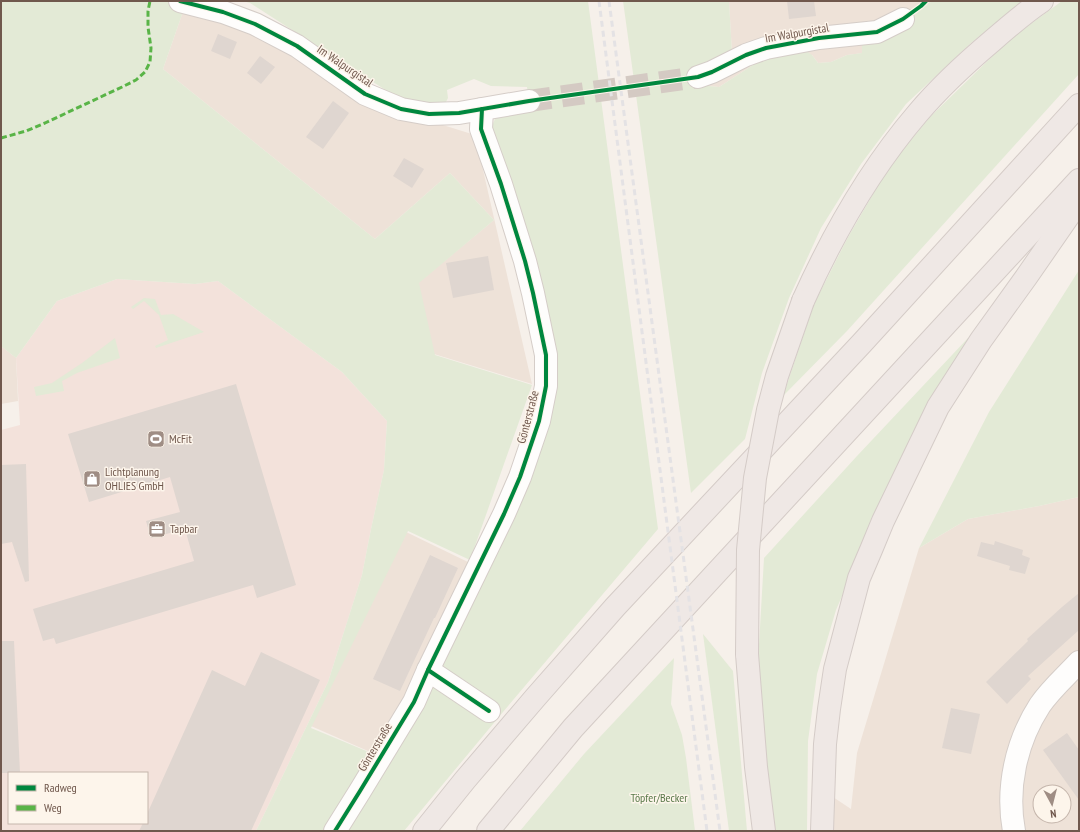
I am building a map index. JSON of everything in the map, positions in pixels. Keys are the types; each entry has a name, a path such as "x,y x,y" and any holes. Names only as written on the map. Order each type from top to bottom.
{"highway":[{"path":"764,831 756,767 747,654 748,550 752,502 768,410 788,342 803,301 819,265 848,212 878,165 898,138 918,113 959,70 1009,26 1042,1"},
{"path":"424,831 465,780 615,607 862,343 1079,105"},
{"path":"488,831 573,728 1079,180"},
{"path":"822,831 825,744 829,708 835,669 859,578 883,521 938,407 981,340 1079,201"}],"street":[{"name":"Im Walpurgistal","path":"180,1 223,12 255,24 297,46 365,94 401,109 429,114 459,113 529,101"},
{"name":"Im Walpurgistal","path":"698,77 712,72 746,55 766,48 819,38 877,32 903,19"},
{"name":"Gönterstraße","path":"335,831 414,702 504,514 520,477 539,421 546,386 546,354 525,261 502,184 482,129 482,109"},
{"path":"1014,831 1011,803 1012,785 1015,765 1021,743 1027,728 1040,705 1051,691 1079,662"},
{"path":"428,670 489,711"}],"shaded area":[{"path":"729,1 932,1 863,53 847,55 831,62 818,63 812,55 765,57 719,87 699,85 732,53"},
{"path":"186,3 222,14 401,112 475,135 532,384 434,354 418,283 494,220 450,173 375,239 163,69"},
{"path":"117,279 195,284 218,281 342,372 387,421 384,470 362,575 328,682 256,831 1,831 1,430 20,425 16,358 57,301"},
{"path":"1,346 16,358 18,401 1,404"},
{"path":"1079,497 1079,831 832,831 833,797 851,809 857,753 919,548 968,519"},
{"path":"404,531 470,563 377,755 311,726"}],"green space":[{"path":"1,1 175,1 186,3 163,69 375,239 450,173 494,220 419,283 435,355 532,385 470,560 408,531 311,728 376,755 327,831 256,831 328,682 362,575 384,470 387,421 342,372 218,281 195,284 117,279 57,301 16,358 1,346"},
{"path":"243,1 588,1 658,529 404,831 341,831 357,807 553,383 492,126 497,114 530,110 527,87 491,86 474,79 447,90 448,98 446,102 433,104 398,98 250,3"},
{"path":"623,1 729,1 732,53 699,85 719,87 765,57 805,50 812,55 818,63 831,62 847,55 862,53 862,43 899,27 932,1 1023,1 971,43 906,104 861,164 821,228 789,298 762,373 745,439 691,493"},
{"path":"1062,1 1079,1 1079,74 847,331 783,396 814,304 847,239 888,168 929,118 1009,40"},
{"path":"1079,270 1079,497 968,519 919,548 989,412"},
{"path":"144,298 155,299 161,315 173,314 204,332 156,348 155,346 168,340 159,315 144,301 133,309 131,307"},
{"path":"115,338 120,358 77,373 62,381 64,391 36,396 34,387 52,383"},
{"path":"968,338 973,342 881,506 836,610 817,674 808,741 807,831 773,831 768,797 758,662 764,558"},
{"path":"703,634 733,671 747,831 729,831"},
{"name":"Töpfer/Becker","path":"674,658 671,704 682,735 695,831 520,831 584,754"}],"building":[{"path":"787,1 814,1 816,16 789,19"},
{"path":"218,34 237,42 230,59 211,51"},
{"path":"260,56 275,67 261,84 247,73"},
{"path":"333,101 349,113 323,149 306,137"},
{"path":"404,158 424,169 412,188 393,176"},
{"path":"488,256 494,290 453,298 446,263"},
{"path":"236,384 296,585 257,598 253,585 56,644 54,638 43,641 33,609 194,561 185,529 151,538 146,521 180,512 170,477 89,502 68,434"},
{"path":"26,464 29,581 25,582 12,542 1,544 1,465"},
{"path":"995,541 1023,550 1022,555 1030,558 1025,574 1009,570 1010,566 977,556 981,542 994,545"},
{"path":"430,555 458,568 400,691 373,679"},
{"path":"1079,593 1079,630 1028,676 1031,679 1007,704 986,682 1028,641 1027,639"},
{"path":"1,641 14,641 20,772 1,773"},
{"path":"261,652 320,680 251,831 139,831 142,824 148,824 148,812 212,670 245,686"},
{"path":"951,708 980,714 971,754 942,748"},
{"path":"1067,733 1079,750 1079,800 1072,790 1072,784 1067,784 1043,750"}],"tunnel":[{"path":"529,101 698,77"}],"railway":[{"path":"599,1 707,831"},
{"path":"609,1 720,831"}],"marked path":[{"path":"1,138 26,131 45,123 136,80 145,72 150,62 151,48 148,27 148,11 150,1"}],"cycle path":[{"path":"180,1 223,12 255,24 297,46 365,94 401,109 429,114 459,113 529,101 698,77 712,72 746,55 766,48 819,38 877,32 903,19 926,1"},
{"path":"335,831 414,702 504,514 520,477 539,421 546,386 546,355 525,261 501,184 481,129 482,109"},
{"path":"428,670 489,711"}],"place":[{"name":"McFit","path":"156,439"},
{"name":"Lichtplanung OHLIES GmbH","path":"92,479"},
{"name":"Tapbar","path":"157,529"}]}
